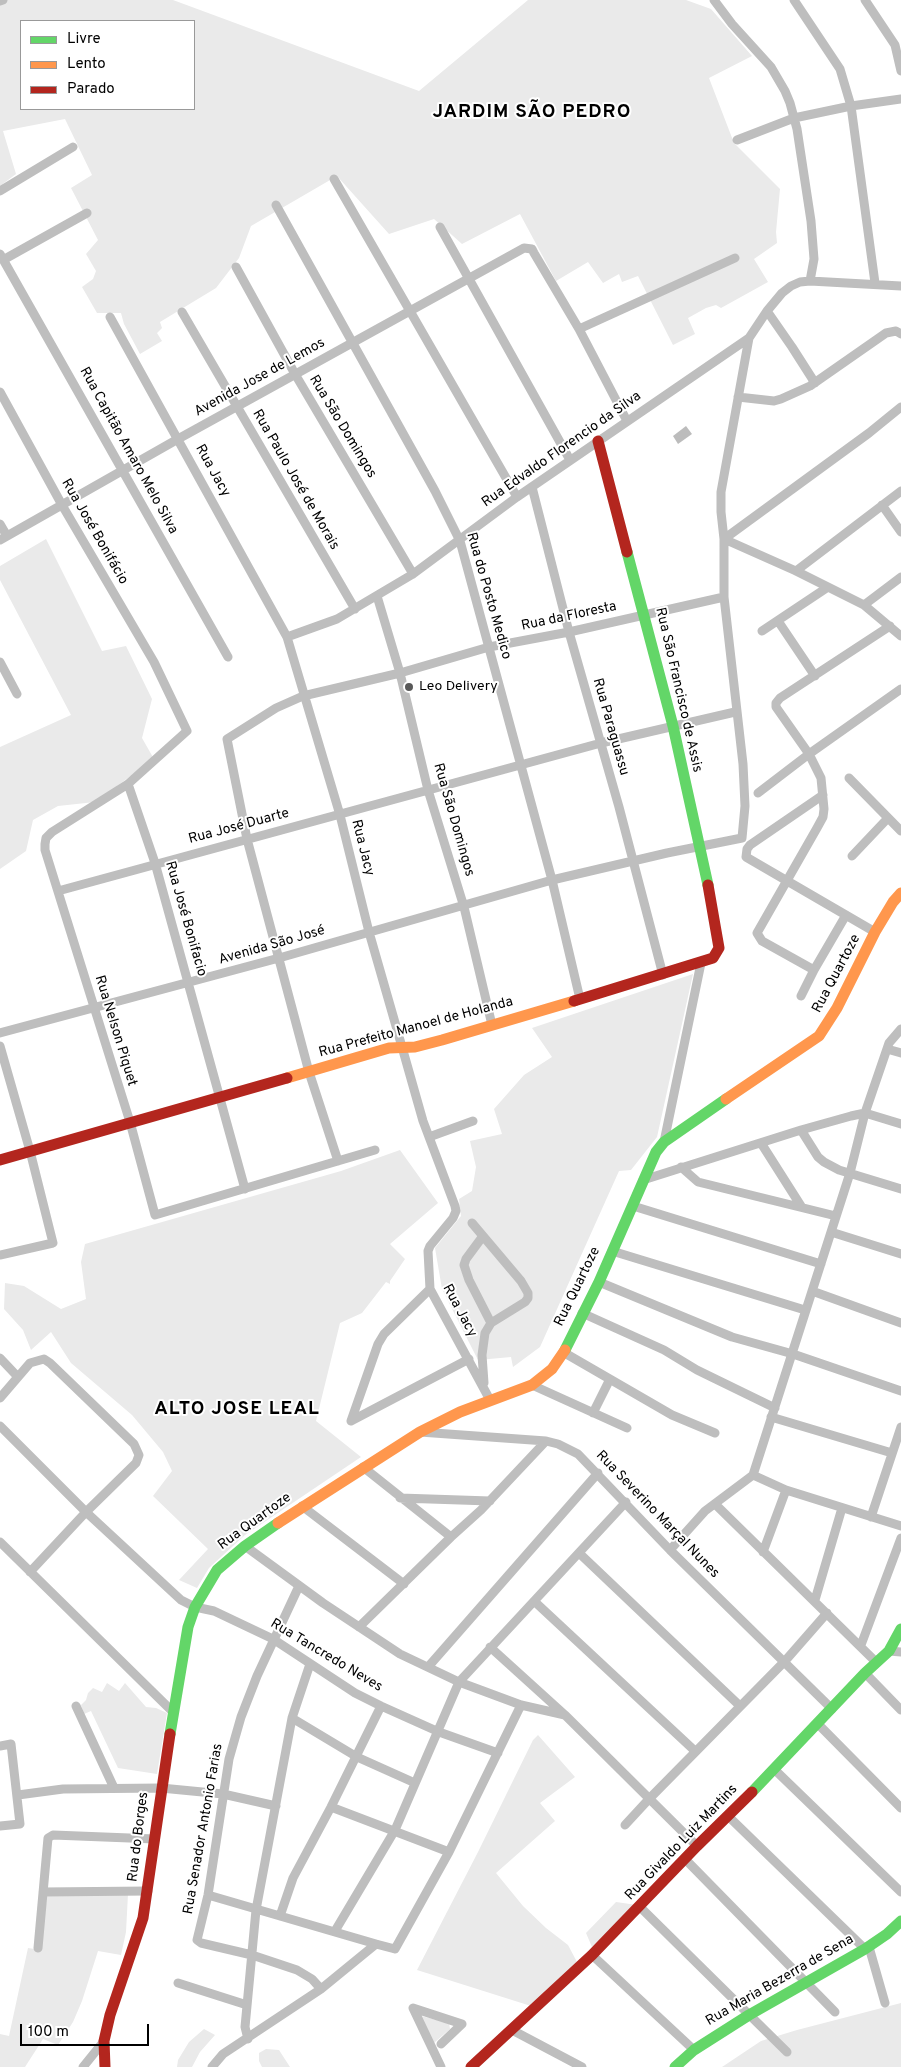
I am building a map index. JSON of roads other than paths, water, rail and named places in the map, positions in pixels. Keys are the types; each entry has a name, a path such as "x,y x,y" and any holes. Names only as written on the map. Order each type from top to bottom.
{"street":[{"path":"714,0 732,24 779,78 785,91 794,118 811,221 814,259 810,281 901,286"},
{"path":"794,0 840,69 851,106 876,284"},
{"path":"865,0 895,45 901,71"},
{"path":"737,140 794,118 851,106 901,99"},
{"path":"0,191 73,147"},
{"path":"334,179 412,311 517,497"},
{"name":"Rua do Posto Medico","path":"276,205 436,491 460,541 552,880 580,999"},
{"path":"2,257 87,213"},
{"path":"440,227 570,460"},
{"name":"Avenida Jose de Lemos","path":"4,538 122,472 178,438 470,280 524,248 532,249 579,329"},
{"name":"Rua Capitão Amaro Melo Silva","path":"2,257 122,472 228,656"},
{"path":"627,421 579,329 735,258"},
{"name":"Rua São Domingos","path":"236,267 295,374 413,574"},
{"name":"Rua Edvaldo Florencio da Silva","path":"287,637 337,620 413,574 532,486 749,338 782,292 800,282 810,281"},
{"path":"767,311 815,383"},
{"name":"Rua Paulo José de Morais","path":"182,312 355,609"},
{"name":"Rua Jacy","path":"110,317 287,637 303,696 340,815 369,932 402,1048 429,1137 456,1212 430,1246 428,1257 430,1289 490,1400"},
{"path":"738,398 774,401 815,383 886,333 896,332 901,334"},
{"path":"464,907 552,880 742,838 746,806 724,597 724,539 721,492 749,338"},
{"name":"Rua José Bonifácio","path":"0,392 62,505 165,684 187,731 128,784"},
{"path":"724,539 869,433 901,407"},
{"name":"Rua São Francisco de Assis","path":"598,441 673,726 710,895 718,948"},
{"name":"Rua Paraguassu","path":"532,486 569,632 601,743 663,975"},
{"path":"796,571 901,491"},
{"path":"882,505 901,532"},
{"path":"0,524 4,538"},
{"path":"724,539 796,571 864,605 901,636"},
{"path":"864,605 901,577"},
{"path":"762,631 828,587"},
{"name":"Rua São Domingos","path":"377,596 400,674 428,790 464,907 492,1024"},
{"name":"Rua da Floresta","path":"247,839 227,739 276,708 303,696 400,674 490,647 645,616 724,597"},
{"path":"778,622 815,676"},
{"path":"814,970 762,941 757,933 788,882 823,817 821,778 809,754 776,707 776,703 890,626"},
{"path":"0,662 18,694"},
{"path":"758,794 809,754 901,690"},
{"path":"601,743 735,712"},
{"name":"Rua José Duarte","path":"58,891 155,863 340,815 601,743"},
{"path":"849,778 901,831"},
{"name":"Rua Nelson Piquet","path":"128,784 52,832 46,838 47,856 130,1122 155,1215 245,1189"},
{"name":"Rua José Bonifacio","path":"128,784 155,863 245,1189"},
{"path":"823,795 747,849 746,857 876,932"},
{"path":"852,856 888,818"},
{"path":"247,839 309,1072 338,1161"},
{"name":"Rua Quartoze","path":"194,1607 217,1570 245,1546 302,1506 420,1432 453,1415 532,1385 552,1369 563,1352 599,1282 634,1206 656,1152 664,1142 819,1036 837,1008 893,902 901,893"},
{"name":"Avenida São José","path":"0,1033 93,1007 188,984 464,907"},
{"path":"801,996 846,915"},
{"name":"Rua Prefeito Manoel de Holanda","path":"0,1160 374,1052 426,1044 663,975 713,958 718,948"},
{"path":"664,1142 701,963"},
{"path":"670,1550 705,1511 754,1475 850,1173 865,1113 891,1039 901,1029"},
{"path":"0,1046 30,1150 53,1243 0,1255"},
{"path":"887,1049 901,1053"},
{"path":"643,1180 801,1130 865,1113 901,1124"},
{"path":"429,1137 473,1121"},
{"path":"801,1130 818,1157 834,1168 901,1189"},
{"path":"761,1143 801,1206"},
{"path":"245,1189 374,1150"},
{"path":"681,1167 698,1182 836,1216"},
{"path":"634,1206 821,1264"},
{"path":"472,1223 528,1293 528,1298 522,1304 491,1323 485,1333 482,1346 484,1386"},
{"path":"831,1232 901,1254"},
{"path":"484,1236 466,1259 464,1265 469,1280 491,1323"},
{"path":"612,1251 805,1310"},
{"path":"599,1282 732,1337 793,1354 901,1391"},
{"path":"430,1289 384,1334 378,1344 351,1421 469,1359"},
{"path":"812,1291 901,1323"},
{"path":"582,1313 664,1350 697,1370 775,1408"},
{"path":"563,1352 672,1415 715,1433"},
{"path":"0,1358 17,1376"},
{"path":"0,1398 30,1363 44,1359 134,1444 140,1455 136,1463 86,1512 30,1572"},
{"path":"593,1413 610,1379"},
{"path":"532,1385 627,1428"},
{"path":"771,1417 892,1453"},
{"path":"0,1426 86,1512 181,1600 194,1607"},
{"path":"871,1517 901,1427"},
{"name":"Rua Severino Marçal Nunes","path":"420,1432 546,1442 573,1450 598,1472 670,1550 832,1709"},
{"path":"359,1627 490,1501 546,1442"},
{"path":"363,1467 451,1537"},
{"path":"428,1667 598,1472"},
{"path":"754,1475 786,1490 901,1526"},
{"path":"764,1552 786,1490"},
{"path":"400,1498 490,1501"},
{"path":"335,1931 395,1830 459,1682 626,1502"},
{"path":"715,1504 861,1645 876,1662"},
{"path":"302,1506 404,1584"},
{"path":"815,1600 842,1508"},
{"path":"861,1645 901,1538"},
{"path":"0,1542 173,1712"},
{"path":"245,1546 388,1648 459,1682 521,1705 566,1715"},
{"path":"579,1553 740,1706"},
{"name":"Rua Senador Antonio Farias","path":"252,1955 201,1943 197,1940 208,1894 229,1759 241,1717 273,1638 299,1586"},
{"path":"534,1600 695,1751"},
{"name":"Rua Tancredo Neves","path":"194,1607 214,1611 273,1638 355,1693 381,1706 439,1732 498,1752"},
{"name":"Rua do Borges","path":"105,2067 104,2041 113,2006 140,1931 148,1891 173,1712 188,1627 194,1607"},
{"path":"625,1825 649,1798 785,1661 827,1613"},
{"name":"Rua Givaldo Luiz Martins","path":"477,2066 512,2030 592,1955 697,1846 775,1770 817,1723 889,1651 901,1629"},
{"path":"490,1647 566,1715 697,1846"},
{"path":"889,1651 901,1652"},
{"path":"250,2038 244,2027 256,1910 292,1718 310,1664"},
{"path":"865,1673 901,1710"},
{"path":"208,1894 256,1910 395,1949 449,1852 521,1705"},
{"path":"76,1706 114,1788"},
{"path":"280,1916 294,1878 357,1757 381,1706"},
{"path":"292,1718 357,1757 415,1783"},
{"path":"817,1723 901,1808"},
{"path":"0,1746 11,1744 20,1824 0,1826"},
{"path":"775,1770 901,1892"},
{"path":"18,1795 63,1789 161,1788 223,1794 276,1806"},
{"path":"331,1807 449,1852"},
{"path":"728,1816 867,1948 886,2003"},
{"path":"38,1948 48,1838 54,1835 155,1839"},
{"path":"685,1859 836,2012"},
{"path":"43,1892 148,1891"},
{"path":"640,1907 787,2052"},
{"name":"Rua Maria Bezerra de Sena","path":"675,2067 694,2050 749,2015 867,1948 901,1921"},
{"path":"212,2067 223,2054 250,2038 321,1989 376,1944"},
{"path":"252,1955 302,1972 321,1989"},
{"path":"592,1955 694,2050"},
{"path":"178,1983 247,2005"},
{"path":"441,2044 462,2024 413,2008 441,2067"},
{"path":"512,2030 582,2067"},
{"path":"83,2067 104,2041"}],"place":[{"name":"Leo Delivery","path":"409,687"}],"district":[{"name":"JARDIM SÃO PEDRO","path":"532,113"},
{"name":"ALTO JOSE LEAL","path":"237,1410"}]}
